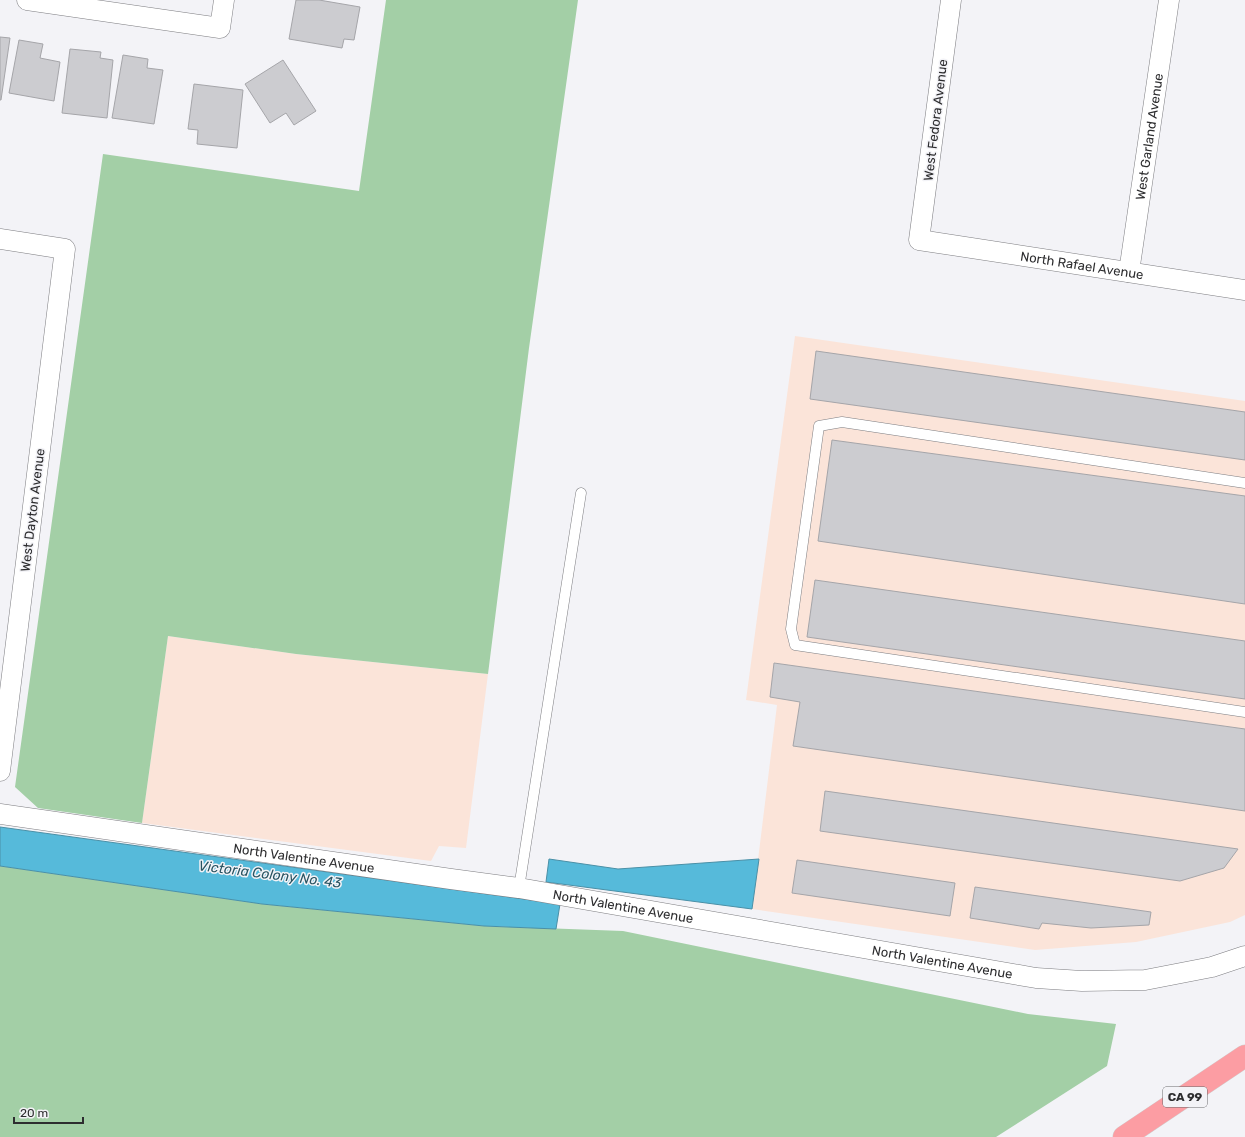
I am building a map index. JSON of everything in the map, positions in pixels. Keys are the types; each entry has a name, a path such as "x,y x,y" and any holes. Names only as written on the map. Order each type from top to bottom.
{"highway":[{"name":"CA 99","path":"1124,1137 1245,1056"}],"street":[{"path":"27,0 220,28 224,0"},
{"name":"West Fedora Avenue","path":"919,240 951,0"},
{"name":"West Garland Avenue","path":"1129,272 1169,0"},
{"name":"West Dayton Avenue","path":"0,239 65,249 0,771"},
{"name":"North Rafael Avenue","path":"919,240 1245,290"},
{"name":"North Valentine Avenue","path":"0,814 520,888 1036,978 1082,981 1145,980 1212,967 1245,956"}],"lane":[{"path":"1245,483 842,422 819,426 791,629 795,645 1245,712"},
{"path":"520,888 523,857 581,493"}],"shaded area":[{"path":"795,336 1245,401 1245,915 1230,922 1136,942 1035,950 752,909 777,705 746,700"},
{"path":"168,636 296,654 488,674 466,848 439,846 431,861 142,823"}],"green space":[{"path":"386,0 578,0 529,348 488,674 296,654 168,636 142,823 38,808 15,787 103,154 359,191"},
{"path":"0,866 262,904 484,926 623,931 1028,1014 1116,1024 1107,1066 996,1137 0,1137"}],"water":[{"name":"Victoria Colony No. 43","path":"0,827 560,904 556,929 484,926 262,904 0,866"},
{"path":"549,859 618,869 759,859 752,909 546,882"}],"building":[{"path":"296,0 319,0 360,7 354,40 344,39 342,48 289,39"},
{"path":"0,37 10,38 1,100 0,100"},
{"path":"19,40 43,44 40,58 60,62 54,101 9,93"},
{"path":"70,49 101,52 100,58 113,60 107,118 62,113"},
{"path":"123,55 148,59 147,68 163,70 154,124 112,118"},
{"path":"283,60 316,111 294,125 286,113 270,123 245,84"},
{"path":"194,84 243,90 237,148 197,144 198,130 188,129"},
{"path":"816,351 1245,412 1245,460 810,399"},
{"path":"832,440 1245,496 1245,604 818,541"},
{"path":"815,580 1245,641 1245,699 807,637"},
{"path":"774,663 1245,729 1245,811 793,746 800,702 770,697"},
{"path":"825,791 1238,849 1224,868 1180,881 820,831"},
{"path":"797,860 955,883 950,916 792,893"},
{"path":"975,887 1151,912 1149,925 1091,928 1042,923 1039,929 970,918"}]}
